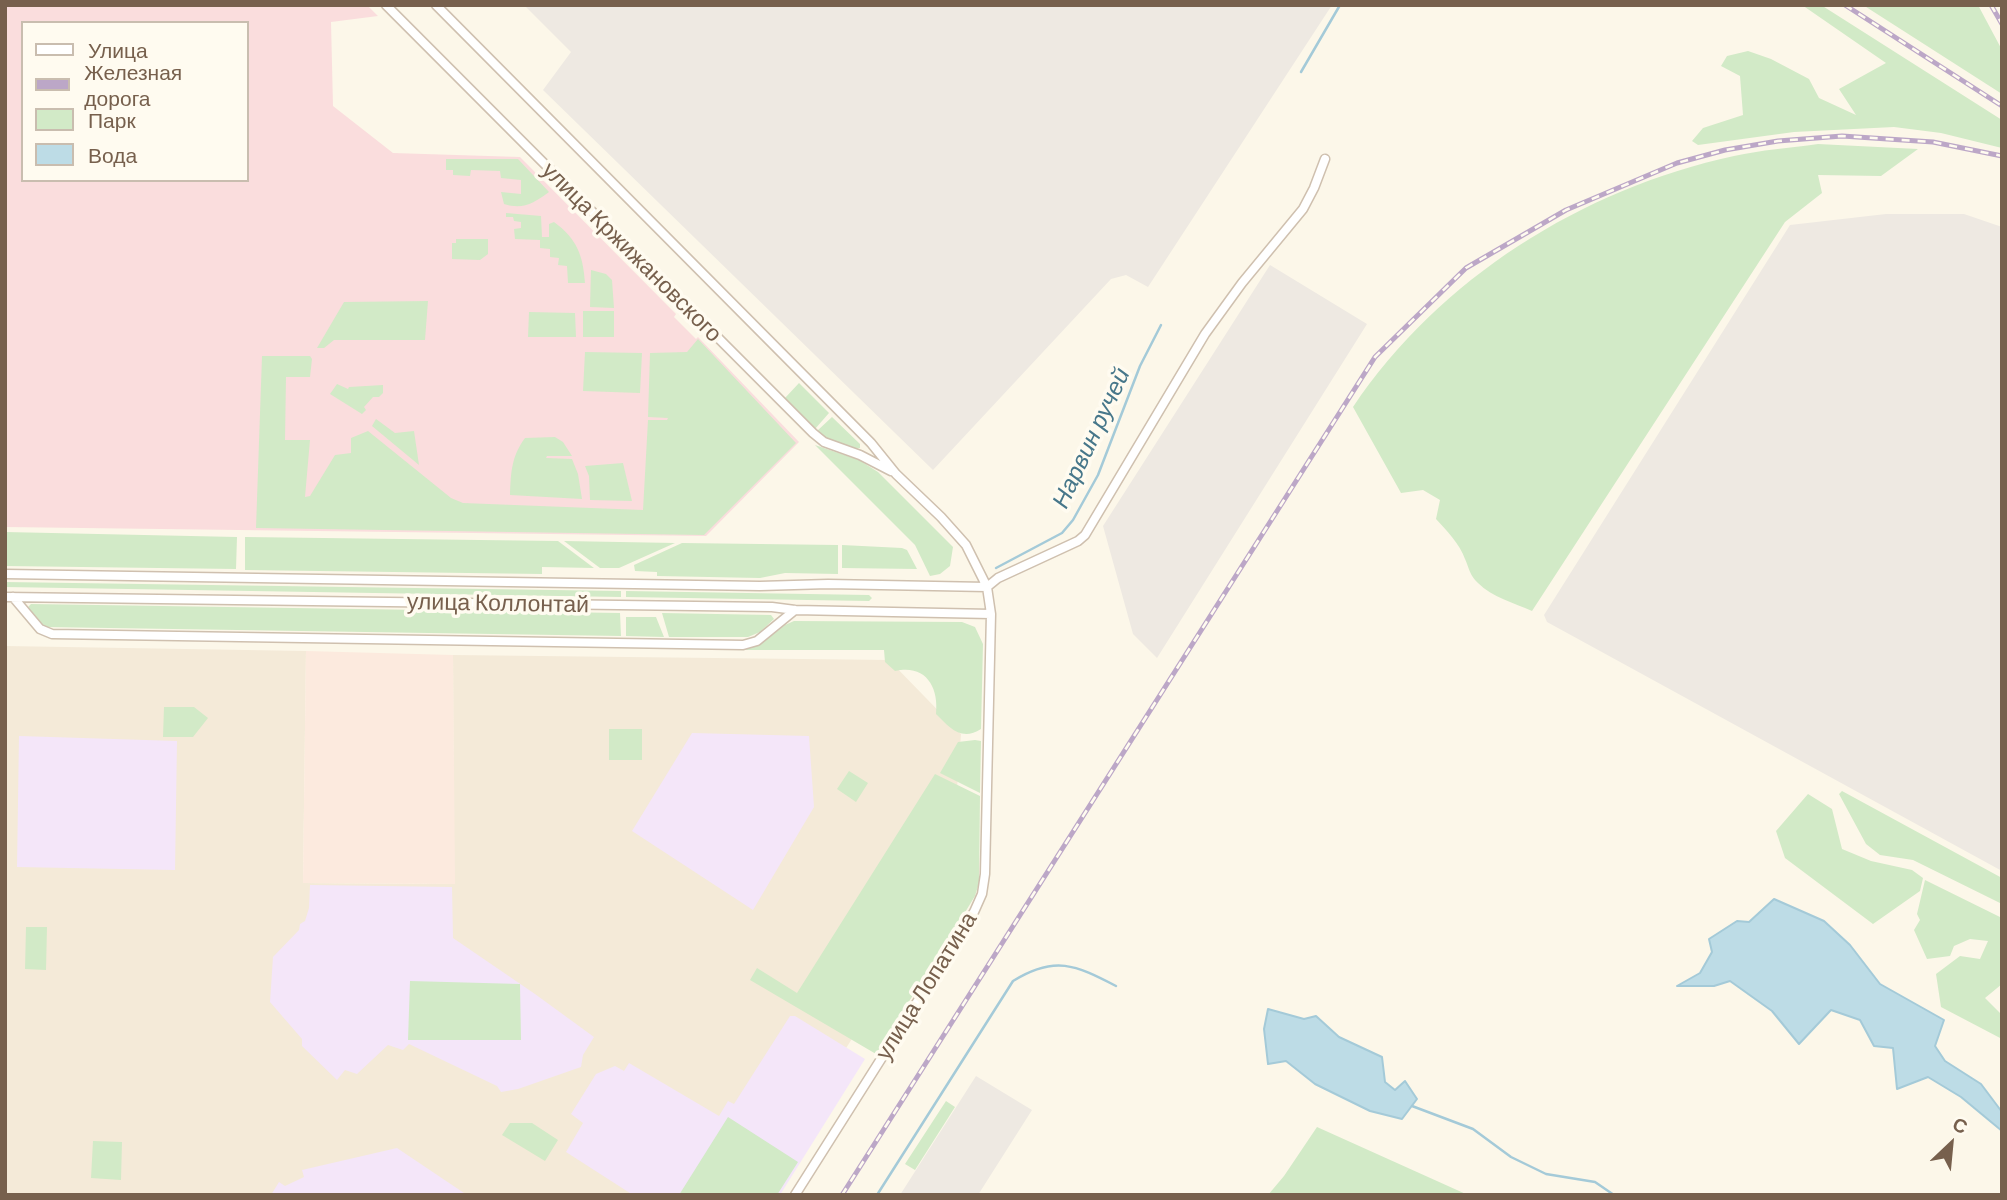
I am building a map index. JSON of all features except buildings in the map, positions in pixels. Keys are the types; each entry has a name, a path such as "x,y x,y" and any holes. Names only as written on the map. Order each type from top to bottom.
{"street":[{"name":"улица Кржижановского","path":"386,5 813,433 824,442 860,455 896,474"},
{"name":"улица Кржижановского","path":"436,5 871,443 896,474 966,545 987,587"},
{"path":"987,587 998,578 1085,536 1205,334 1242,283 1303,209 1325,159"},
{"path":"860,455 871,443"},
{"name":"улица Коллонтай","path":"5,574 987,587"},
{"name":"улица Лопатина","path":"795,1195 974,912 982,894 985,874 990,614 987,587"},
{"path":"9,597 40,629 52,634 279,638 743,645 757,641 795,610"},
{"name":"улица Коллонтай","path":"9,597 772,607 795,610 990,614"}],"shaded area":[{"path":"5,5 367,5 378,16 331,22 333,106 393,153 520,157 799,442 706,536 5,527"},
{"path":"524,5 1332,5 1148,287 1126,275 1111,279 933,470 543,90 571,52"},
{"path":"1886,214 1964,214 2002,227 2002,871 1547,622 1544,615 1790,225"},
{"path":"1270,265 1367,324 1157,658 1133,634 1103,526"},
{"path":"5,646 306,651 303,883 454,884 453,655 889,660 961,734 950,884 753,1195 5,1195"},
{"path":"306,651 453,655 455,884 303,883"},
{"path":"692,733 809,736 814,807 753,910 632,831"},
{"path":"19,736 177,741 175,870 17,867"},
{"path":"310,885 452,887 453,938 594,1037 583,1055 581,1067 518,1089 501,1092 497,1086 409,1044 403,1050 388,1045 357,1074 345,1070 337,1080 302,1046 302,1039 270,1002 273,957 305,921 309,908"},
{"path":"790,1016 795,1016 865,1059 780,1195 633,1195 566,1152 583,1123 571,1114 596,1074 615,1066 624,1071 629,1063 719,1116 728,1101 734,1104"},
{"path":"976,1076 1032,1110 978,1195 900,1195"},
{"path":"397,1148 467,1195 271,1195 279,1182 285,1186 304,1177 302,1170"}],"green space":[{"path":"1802,5 1821,5 2002,120 2002,148 1941,133 1894,127 1794,132 1698,145 1692,141 1703,128 1743,115 1740,76 1721,66 1727,56 1748,51 1771,59 1809,79 1819,98 1856,115 1839,89 1886,63"},
{"path":"1863,5 1978,5 2002,50 2002,94"},
{"path":"1818,144 1918,149 1881,176 1818,175 1822,193 1785,222 1532,611 1484,588 1471,575 1463,553 1436,519 1440,500 1423,490 1401,493 1353,407 1388,361 1428,318 1472,280 1519,246 1570,216 1623,191 1678,171 1744,154"},
{"path":"446,159 518,159 549,192 528,204 504,204 501,192 521,194 521,180 501,178 500,171 471,170 470,176 453,175 453,170 446,170"},
{"path":"506,213 541,216 542,237 549,237 549,224 554,222 562,228 577,248 583,264 585,283 568,283 567,266 558,265 559,258 550,257 550,249 540,248 540,240 515,239 514,229 521,228 521,222 514,221 513,217 506,217"},
{"path":"456,239 488,239 488,254 480,260 452,259 452,243 456,243"},
{"path":"591,270 606,274 612,280 614,308 590,307"},
{"path":"428,301 425,340 334,340 324,348 317,348 344,302"},
{"path":"583,311 614,311 614,337 583,337"},
{"path":"529,312 575,313 576,337 528,337"},
{"path":"698,339 796,443 704,535 256,528 262,356 310,356 312,359 310,377 286,377 285,440 310,440 305,497 310,496 335,455 351,453 351,438 368,431 451,498 463,503 643,510 648,420 668,418 648,417 650,353 687,352"},
{"path":"585,352 642,353 640,393 583,391"},
{"path":"799,383 829,413 815,429 785,398"},
{"path":"337,384 348,389 383,385 383,393 379,397 373,397 364,407 366,410 362,414 330,394"},
{"path":"832,417 860,444 860,448 837,444 817,431"},
{"path":"376,419 395,433 414,431 419,465 372,426"},
{"path":"555,437 563,442 572,456 546,458 572,459 578,474 582,499 510,495 514,459 525,438"},
{"path":"815,445 859,460 878,472 953,547 950,566 940,574 930,576 915,545"},
{"path":"623,463 632,501 590,500 589,476 585,466"},
{"path":"5,532 237,537 236,569 5,566"},
{"path":"245,537 558,541 594,568 542,567 542,574 245,570"},
{"path":"564,541 675,543 619,568 600,568"},
{"path":"682,543 838,545 838,574 785,573 760,578 657,576 657,572 635,571 634,565"},
{"path":"842,545 902,548 907,550 917,569 842,568"},
{"path":"5,582 621,591 621,597 5,587"},
{"path":"626,591 869,595 872,598 869,601 626,597"},
{"path":"31,604 620,613 621,636 45,627 28,607"},
{"path":"662,613 771,615 774,619 760,632 748,637 669,637"},
{"path":"626,617 656,617 664,637 626,636"},
{"path":"794,621 962,622 975,627 983,644 981,729 967,734 951,728 936,714 935,694 928,679 914,671 895,671 885,662 884,650 744,650 761,644"},
{"path":"164,707 194,707 208,718 193,737 163,737"},
{"path":"609,729 642,729 642,760 609,760"},
{"path":"981,741 980,793 940,773 958,742"},
{"path":"849,771 868,783 856,802 837,789"},
{"path":"935,774 980,796 979,883 975,896 876,1054 750,980 757,968 797,993"},
{"path":"1842,791 2002,878 2002,904 1913,860 1880,855 1866,844 1839,794"},
{"path":"1808,794 1832,809 1842,849 1871,861 1912,870 1923,878 1920,891 1873,924 1785,858 1776,831"},
{"path":"1925,880 2002,918 2002,984 1985,998 2002,1015 2002,1039 1941,1007 1936,974 1960,956 1980,959 1988,941 1970,939 1954,946 1950,956 1927,959 1914,930 1920,920 1917,914"},
{"path":"26,927 47,927 46,970 25,969"},
{"path":"410,981 520,984 521,1040 408,1040"},
{"path":"946,1101 955,1107 915,1170 905,1164"},
{"path":"728,1117 798,1162 777,1195 679,1195"},
{"path":"510,1123 532,1123 558,1140 545,1161 502,1135"},
{"path":"1317,1127 1468,1195 1268,1195"},
{"path":"93,1141 122,1142 121,1180 91,1178"}],"water":[{"path":"1774,899 1824,921 1850,945 1880,984 1944,1020 1935,1046 1945,1061 1981,1084 2002,1112 2002,1131 1961,1097 1928,1077 1897,1089 1893,1048 1874,1046 1860,1020 1831,1010 1799,1044 1772,1011 1730,981 1714,986 1677,986 1700,973 1712,952 1709,939 1737,921 1749,922"},
{"path":"1268,1009 1304,1019 1316,1016 1339,1037 1382,1057 1385,1082 1395,1090 1405,1081 1417,1099 1402,1119 1370,1111 1315,1084 1286,1061 1268,1064 1264,1029"}],"waterway":[{"name":"Нарвин ручей","path":"1301,72 1340,5"},
{"name":"Нарвин ручей","path":"996,568 1062,533 1073,520 1098,475 1140,366 1161,325"},
{"path":"877,1195 1013,981 1041,968 1065,966 1089,973 1116,986"},
{"name":"Нарвин ручей","path":"1412,1106 1473,1129 1511,1157 1546,1174 1595,1182 1614,1195"}],"railway":[{"path":"1845,5 2002,106"},
{"path":"1991,5 2002,24"},
{"path":"842,1195 1375,357 1466,268 1566,210 1677,163 1725,150 1778,141 1842,136 1933,142 2002,156"}]}
